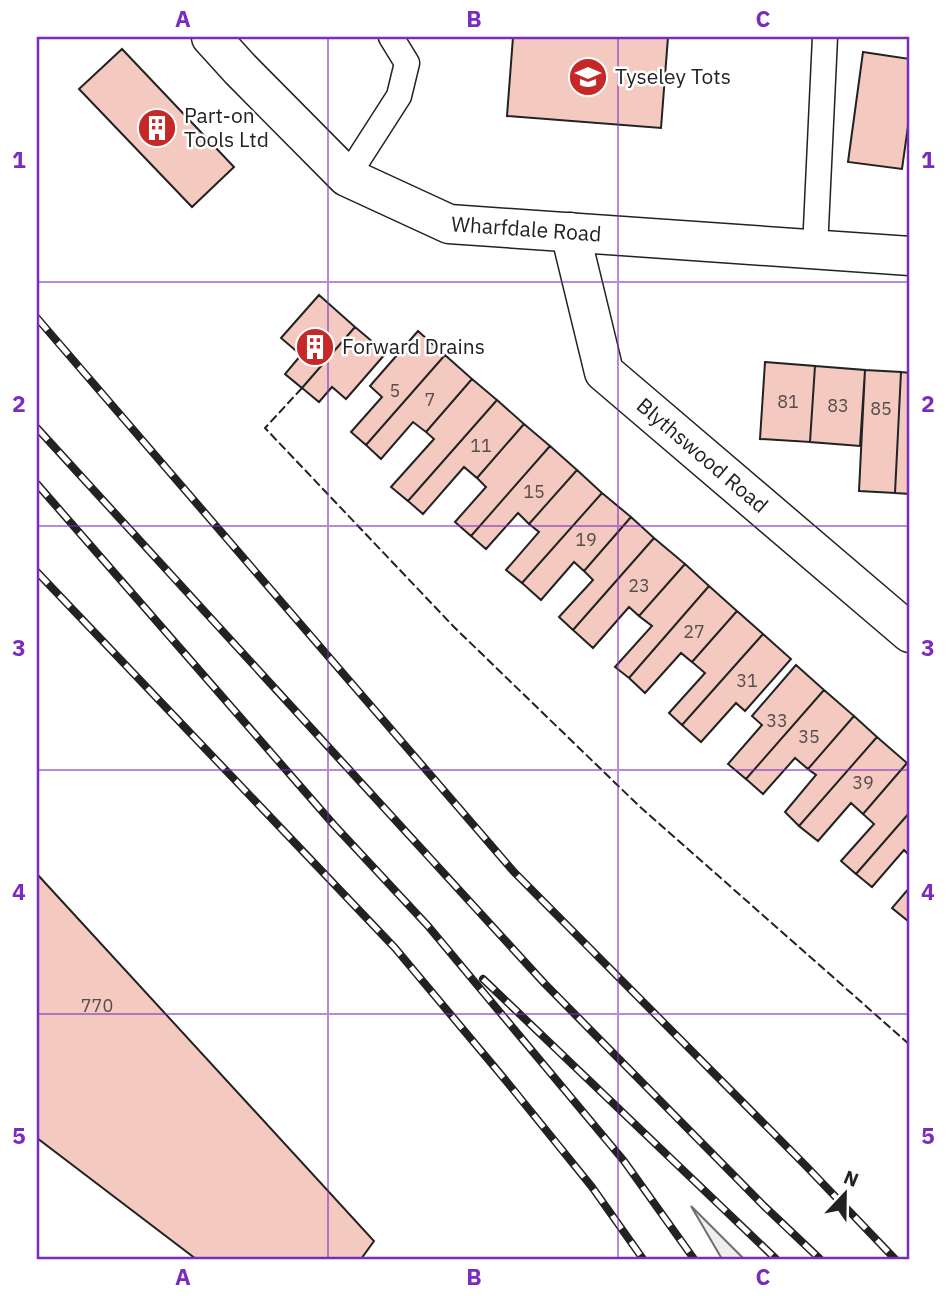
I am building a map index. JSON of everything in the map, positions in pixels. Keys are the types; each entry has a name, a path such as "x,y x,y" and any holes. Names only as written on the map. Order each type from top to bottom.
{"main road":[{"name":"Wharfdale Road","path":"211,37 347,177 449,224 910,256"},
{"name":"Blythswood Road","path":"570,232 604,372 910,633"}],"lane":[{"path":"347,177 399,96 407,63 391,37"},
{"path":"815,249 825,37"}],"shaded area":[{"path":"691,1206 744,1259 722,1259"}],"building":[{"name":"Tyseley Tots","path":"513,37 668,37 661,128 507,116"},
{"name":"Part-on Tools Ltd","path":"122,49 234,167 192,207 79,89"},
{"path":"863,52 910,59 910,112 902,169 848,162"},
{"name":"Forward Drains","path":"319,295 355,327 302,388 285,374 301,355 281,338"},
{"path":"355,327 386,353 346,399 332,387 319,402 302,388"},
{"path":"418,331 445,355 366,445 351,432 382,397 370,386"},
{"path":"445,355 472,379 426,432 413,422 381,459 366,445"},
{"path":"765,362 815,366 810,442 760,439"},
{"path":"815,366 865,370 860,446 810,442"},
{"path":"865,370 901,372 895,493 859,491"},
{"path":"901,372 910,373 910,494 895,493"},
{"path":"472,379 497,400 408,501 391,487 434,439 426,432"},
{"path":"497,400 524,424 477,478 464,467 423,514 408,501"},
{"path":"524,424 550,446 471,536 455,522 486,487 477,478"},
{"path":"550,446 577,470 529,524 518,513 486,549 471,536"},
{"path":"577,470 602,493 522,583 506,570 539,532 529,524"},
{"path":"602,493 631,517 584,571 574,562 541,600 522,583"},
{"path":"631,517 654,538 573,630 559,617 593,580 584,571"},
{"path":"654,538 685,564 639,616 629,607 593,648 573,630"},
{"path":"685,564 709,586 629,678 615,667 652,626 639,616"},
{"path":"709,586 737,611 692,662 681,653 645,693 629,678"},
{"path":"737,611 763,634 682,725 669,713 705,673 692,662"},
{"path":"763,634 791,659 745,711 736,703 701,742 682,725"},
{"path":"796,665 824,690 746,779 728,764 762,725 752,716"},
{"path":"824,690 854,716 808,769 795,758 763,794 746,779"},
{"path":"854,716 877,737 799,826 785,812 816,775 808,769"},
{"path":"877,737 907,763 863,814 851,803 818,841 799,826"},
{"path":"907,763 910,765 910,812 856,874 841,861 874,824 863,814"},
{"path":"910,812 910,856 904,850 872,887 856,874"},
{"path":"37,874 374,1241 361,1259 196,1259 37,1138"},
{"path":"910,887 910,918 908,921 892,908"}],"railway":[{"path":"37,318 514,872 895,1259"},
{"path":"37,428 545,984 764,1206 820,1259"},
{"path":"37,484 334,825 428,926 624,1161 694,1259"},
{"path":"37,572 395,948 592,1187 643,1259"},
{"path":"483,979 776,1259"}],"fence":[{"path":"302,388 265,428 454,627 638,805 910,1045"}],"place":[{"name":"Tyseley Tots","path":"588,77"},
{"name":"Part-on Tools Ltd","path":"157,128"},
{"name":"Forward Drains","path":"315,347"}]}
